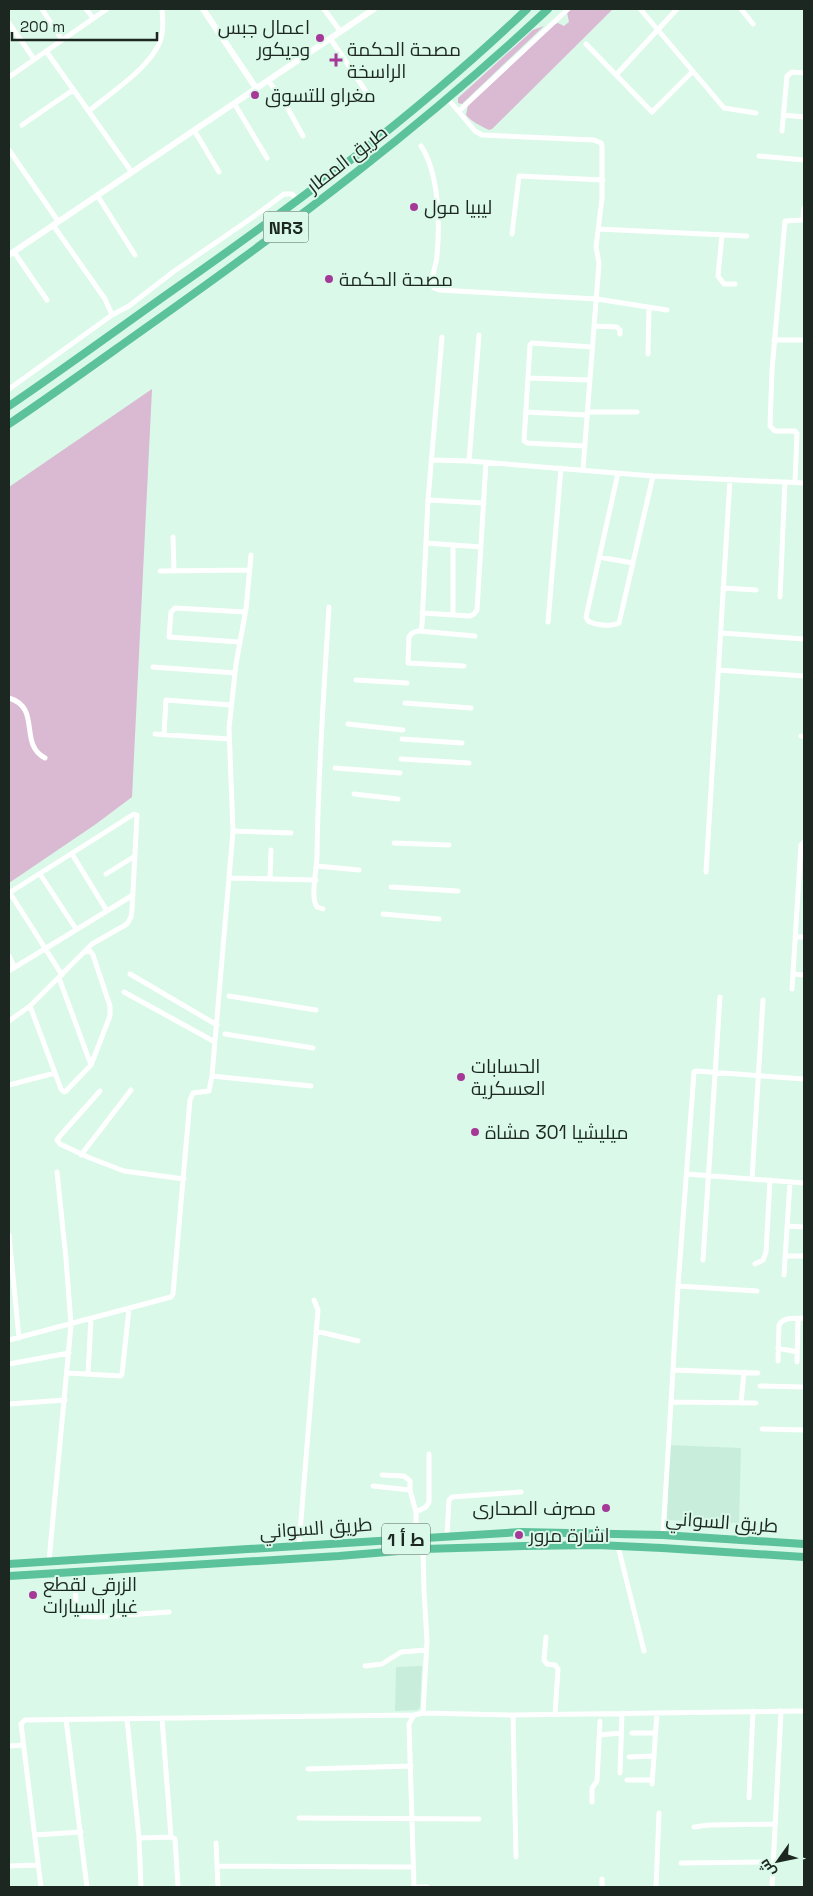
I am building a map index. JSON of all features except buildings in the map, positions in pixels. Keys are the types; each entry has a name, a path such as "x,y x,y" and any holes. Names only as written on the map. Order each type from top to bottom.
{"highway":[{"name":"طريق المطار","path":"9,406 298,200 411,111 488,46 527,9"},
{"name":"طريق المطار","path":"9,424 255,250 413,128 503,51 548,9"},
{"name":"طريق السواني","path":"9,1564 506,1532 663,1535 804,1544"},
{"path":"506,1532 510,1540 506,1546"},
{"path":"521,1532 520,1539 524,1546"},
{"name":"طريق السواني","path":"9,1576 339,1556 423,1549 506,1546 618,1546 804,1557"}],"street":[{"path":"42,9 62,40"},
{"path":"86,9 93,18"},
{"path":"9,77 107,9"},
{"path":"89,111 150,58 160,42 163,32 162,9"},
{"path":"203,9 256,88"},
{"path":"324,9 340,31"},
{"path":"459,111 568,9"},
{"path":"616,75 678,9"},
{"path":"741,9 753,24"},
{"path":"47,300 11,254 370,10"},
{"path":"640,10 726,109 756,113"},
{"path":"9,23 34,59"},
{"path":"330,38 365,90"},
{"path":"586,44 652,112 692,72"},
{"path":"46,51 132,171"},
{"path":"782,131 787,76 792,72 804,73"},
{"path":"268,80 287,107 303,136"},
{"path":"22,125 73,90"},
{"path":"448,99 476,131 482,135 598,141 602,146 603,180 596,247 599,263 597,299 583,469"},
{"path":"234,103 267,158"},
{"path":"783,115 804,117"},
{"path":"194,130 219,172"},
{"path":"421,146 433,168 436,189 438,240 432,284 434,288 439,290 597,299 628,302 649,308 667,310"},
{"path":"9,150 105,299 112,315"},
{"path":"759,156 804,160"},
{"path":"512,234 519,176 603,180"},
{"path":"9,389 112,315 129,306 284,194 292,194 298,200"},
{"path":"96,195 134,255"},
{"path":"795,482 797,434 795,431 775,431 770,426 774,340 785,220 804,220 804,208"},
{"path":"598,229 748,236"},
{"path":"722,235 718,276 724,284 735,284"},
{"path":"151,289 159,300"},
{"path":"648,354 649,308"},
{"path":"594,326 617,327 620,334"},
{"path":"469,461 479,335"},
{"path":"419,631 422,626 428,500 442,337"},
{"path":"774,340 804,340"},
{"path":"585,446 525,443 528,378 531,344 592,347"},
{"path":"528,378 590,380"},
{"path":"526,412 637,412"},
{"path":"431,460 486,462 653,476 804,483"},
{"path":"422,613 470,616 477,610 486,462"},
{"path":"548,622 561,468"},
{"path":"618,473 586,617 591,623 614,625 619,623 653,476"},
{"path":"706,872 730,479"},
{"path":"780,597 786,482"},
{"path":"428,500 484,503"},
{"path":"173,537 174,571"},
{"path":"426,544 481,547"},
{"path":"453,615 454,545"},
{"path":"9,1340 129,1309 171,1297 173,1294 191,1095 195,1092 209,1091 212,1076 233,831 229,739 235,673 245,612 251,555"},
{"path":"599,557 633,563"},
{"path":"160,571 249,570"},
{"path":"723,588 756,590"},
{"path":"323,908 317,908 314,902 329,606"},
{"path":"239,642 169,637 171,612 175,608 245,612"},
{"path":"464,666 408,664 409,637 412,633 419,631 475,636"},
{"path":"720,633 804,639"},
{"path":"153,667 235,673"},
{"path":"719,670 804,676"},
{"path":"356,680 407,683"},
{"path":"9,698 26,710 30,724 32,747 38,755 45,758"},
{"path":"164,735 166,700 232,705"},
{"path":"405,703 471,708"},
{"path":"348,724 403,730"},
{"path":"155,734 229,739"},
{"path":"402,739 462,743"},
{"path":"401,759 469,763"},
{"path":"335,768 400,773"},
{"path":"354,794 398,799"},
{"path":"9,1020 30,1006 61,976 97,940 127,924 131,917 133,895 138,818 136,814 9,893 61,976 91,1065"},
{"path":"233,831 290,833"},
{"path":"792,989 802,861 801,845 804,842"},
{"path":"394,843 449,845"},
{"path":"270,879 271,850"},
{"path":"72,854 107,910"},
{"path":"106,874 135,856"},
{"path":"317,866 359,870"},
{"path":"40,874 76,930"},
{"path":"230,878 316,880"},
{"path":"391,887 458,891"},
{"path":"10,970 133,895"},
{"path":"798,899 804,899"},
{"path":"384,914 439,919"},
{"path":"795,937 804,937"},
{"path":"30,1006 64,1092 91,1065 109,1021 110,1011 93,955 90,951 84,953"},
{"path":"9,956 14,964 10,970"},
{"path":"130,974 217,1025"},
{"path":"793,974 804,975"},
{"path":"124,992 215,1042"},
{"path":"229,996 316,1010"},
{"path":"703,1260 720,997"},
{"path":"752,1179 763,1000"},
{"path":"225,1034 313,1048"},
{"path":"663,1535 678,1286 694,1072 804,1080"},
{"path":"9,1085 55,1073"},
{"path":"212,1076 310,1086"},
{"path":"82,1155 131,1090"},
{"path":"100,1091 57,1140 60,1144 82,1155 124,1171 184,1179"},
{"path":"49,1561 71,1325 57,1172"},
{"path":"687,1174 804,1182"},
{"path":"755,1264 763,1260 766,1252 770,1180"},
{"path":"784,1276 790,1182"},
{"path":"787,1226 804,1226"},
{"path":"9,1235 19,1338"},
{"path":"785,1256 804,1256"},
{"path":"678,1286 757,1291"},
{"path":"299,1545 318,1307 314,1300"},
{"path":"67,1372 119,1376 122,1374 129,1309"},
{"path":"778,1362 780,1322 785,1319 804,1318"},
{"path":"88,1374 91,1319"},
{"path":"797,1362 798,1319"},
{"path":"316,1331 358,1341"},
{"path":"778,1348 797,1352"},
{"path":"9,1364 69,1353"},
{"path":"673,1370 758,1373"},
{"path":"741,1403 744,1372"},
{"path":"760,1386 804,1387"},
{"path":"9,1404 65,1400"},
{"path":"671,1402 756,1403"},
{"path":"762,1429 804,1430"},
{"path":"416,1512 426,1508 429,1502 429,1454"},
{"path":"382,1475 408,1478 410,1481 410,1490 416,1512 416,1538"},
{"path":"373,1486 410,1490"},
{"path":"447,1536 449,1500 452,1497 521,1492"},
{"path":"618,1546 644,1651"},
{"path":"422,1712 426,1650 423,1549"},
{"path":"74,1572 77,1616 97,1617 169,1612"},
{"path":"546,1636 544,1660 547,1664 556,1666 558,1669 555,1714"},
{"path":"365,1666 382,1664 401,1652 426,1650"},
{"path":"749,1798 753,1711"},
{"path":"772,1887 781,1711"},
{"path":"41,1887 21,1724 23,1721 414,1715 422,1712 513,1715 804,1711"},
{"path":"627,1780 652,1782 657,1712"},
{"path":"620,1773 622,1713"},
{"path":"414,1715 409,1724 414,1887 427,1887"},
{"path":"513,1715 516,1857"},
{"path":"162,1718 170,1837"},
{"path":"66,1719 87,1887"},
{"path":"127,1719 139,1838 141,1887"},
{"path":"592,1802 592,1788 597,1781 600,1721"},
{"path":"600,1735 621,1733"},
{"path":"632,1733 655,1733"},
{"path":"9,1746 24,1746"},
{"path":"628,1757 654,1756"},
{"path":"308,1769 411,1766"},
{"path":"656,1887 659,1813"},
{"path":"299,1818 479,1819"},
{"path":"694,1827 775,1824"},
{"path":"35,1835 81,1832"},
{"path":"139,1838 170,1837 176,1841 178,1887"},
{"path":"216,1843 218,1887"},
{"path":"681,1863 773,1862"},
{"path":"9,1866 38,1864"},
{"path":"217,1866 413,1867"},
{"path":"602,1879 602,1887"}],"shaded area":[{"path":"571,9 613,9 492,129 489,130 477,124 468,117 466,115 468,105 555,24 558,23 564,26 569,22 567,12"},
{"path":"544,26 462,104 458,103 458,98 533,30"},
{"path":"152,389 132,797 9,883 9,487"},
{"path":"669,1445 741,1448 739,1523 667,1520"},
{"path":"422,1666 420,1708 417,1710 395,1711 396,1667"}],"place":[{"name":"اعمال جبس وديكور","path":"320,38"},
{"name":"مصحة الحكمة الراسخة","path":"336,60"},
{"name":"مغراو للتسوق","path":"255,95"},
{"name":"ليبيا مول","path":"414,207"},
{"name":"مصحة الحكمة","path":"329,279"},
{"name":"الحسابات العسكرية","path":"461,1077"},
{"name":"ميليشيا 301 مشاة","path":"475,1132"},
{"name":"مصرف الصحارى","path":"606,1508"},
{"name":"اشارة مرور","path":"519,1535"},
{"name":"الزرقي لقطع غيار السيارات","path":"33,1595"}]}
